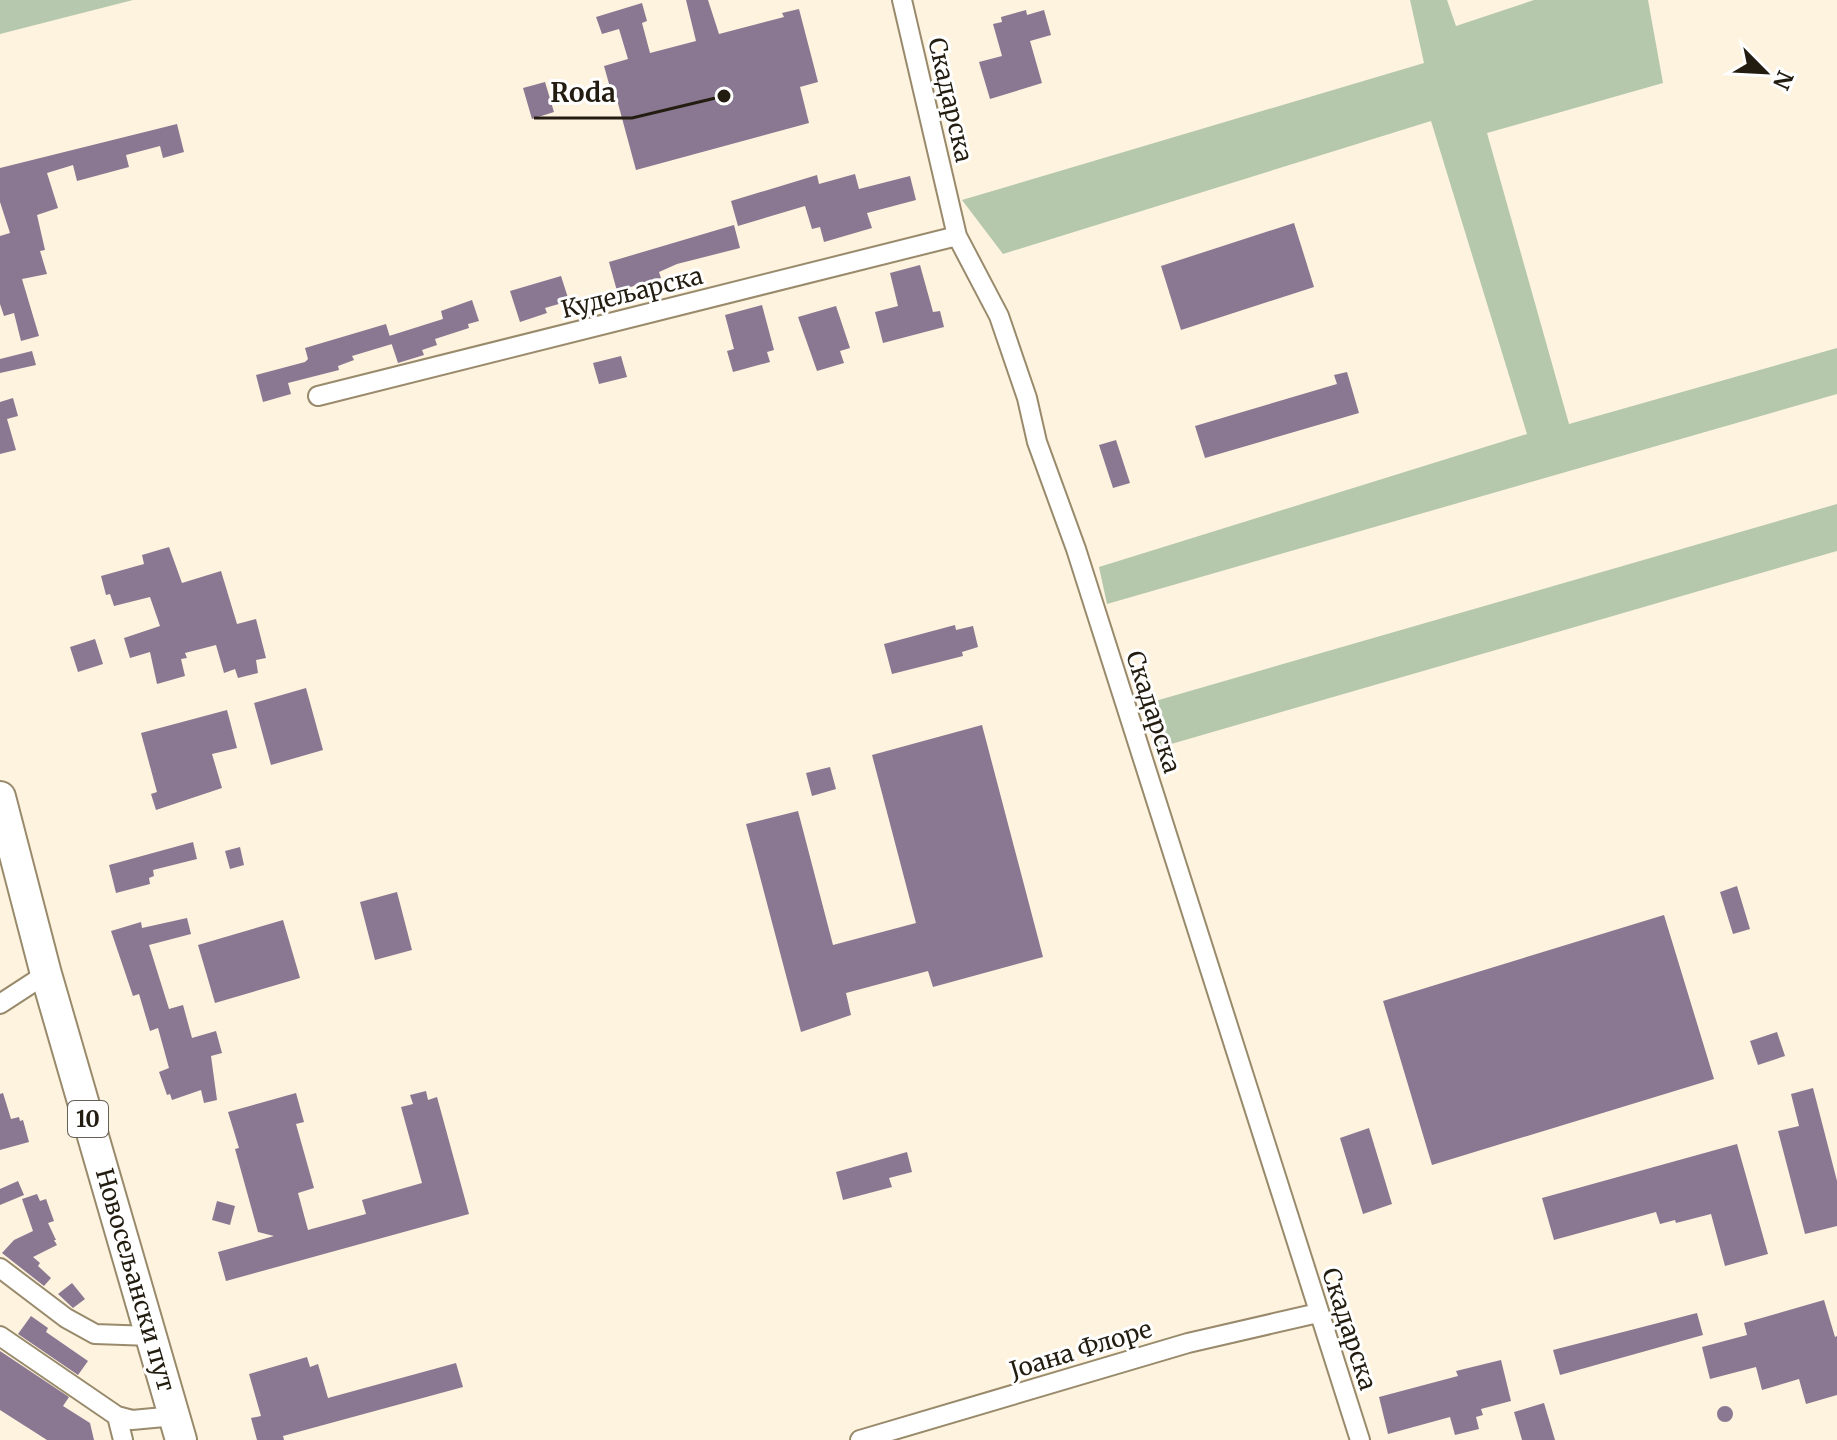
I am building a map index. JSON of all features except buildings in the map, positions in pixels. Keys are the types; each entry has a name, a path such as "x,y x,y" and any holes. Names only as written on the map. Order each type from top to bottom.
{"main road":[{"name":"Новосељански пут","path":"0,797 46,974 178,1428"}],"street":[{"name":"Скадарска","path":"902,0 957,236 999,316 1009,344 1027,398 1037,442 1076,549 1360,1440"},
{"name":"Кудељарска","path":"318,396 957,236"},
{"path":"0,1004 46,974"},
{"path":"0,1268 66,1318 95,1334 151,1336"},
{"name":"Јоана Флоре","path":"860,1440 1188,1343 1318,1313"},
{"path":"0,1336 117,1416 178,1428"},
{"path":"117,1416 123,1440"}],"green space":[{"path":"0,0 133,0 0,34"},
{"path":"1410,0 1447,0 1456,26 1534,0 1648,0 1663,83 1487,133 1569,424 1837,348 1837,394 1107,604 1099,567 1527,434 1431,121 1003,254 962,200 1424,63"},
{"path":"1837,504 1837,551 1154,749 1145,704"}],"place":[{"name":"Roda","path":"724,96"}]}
